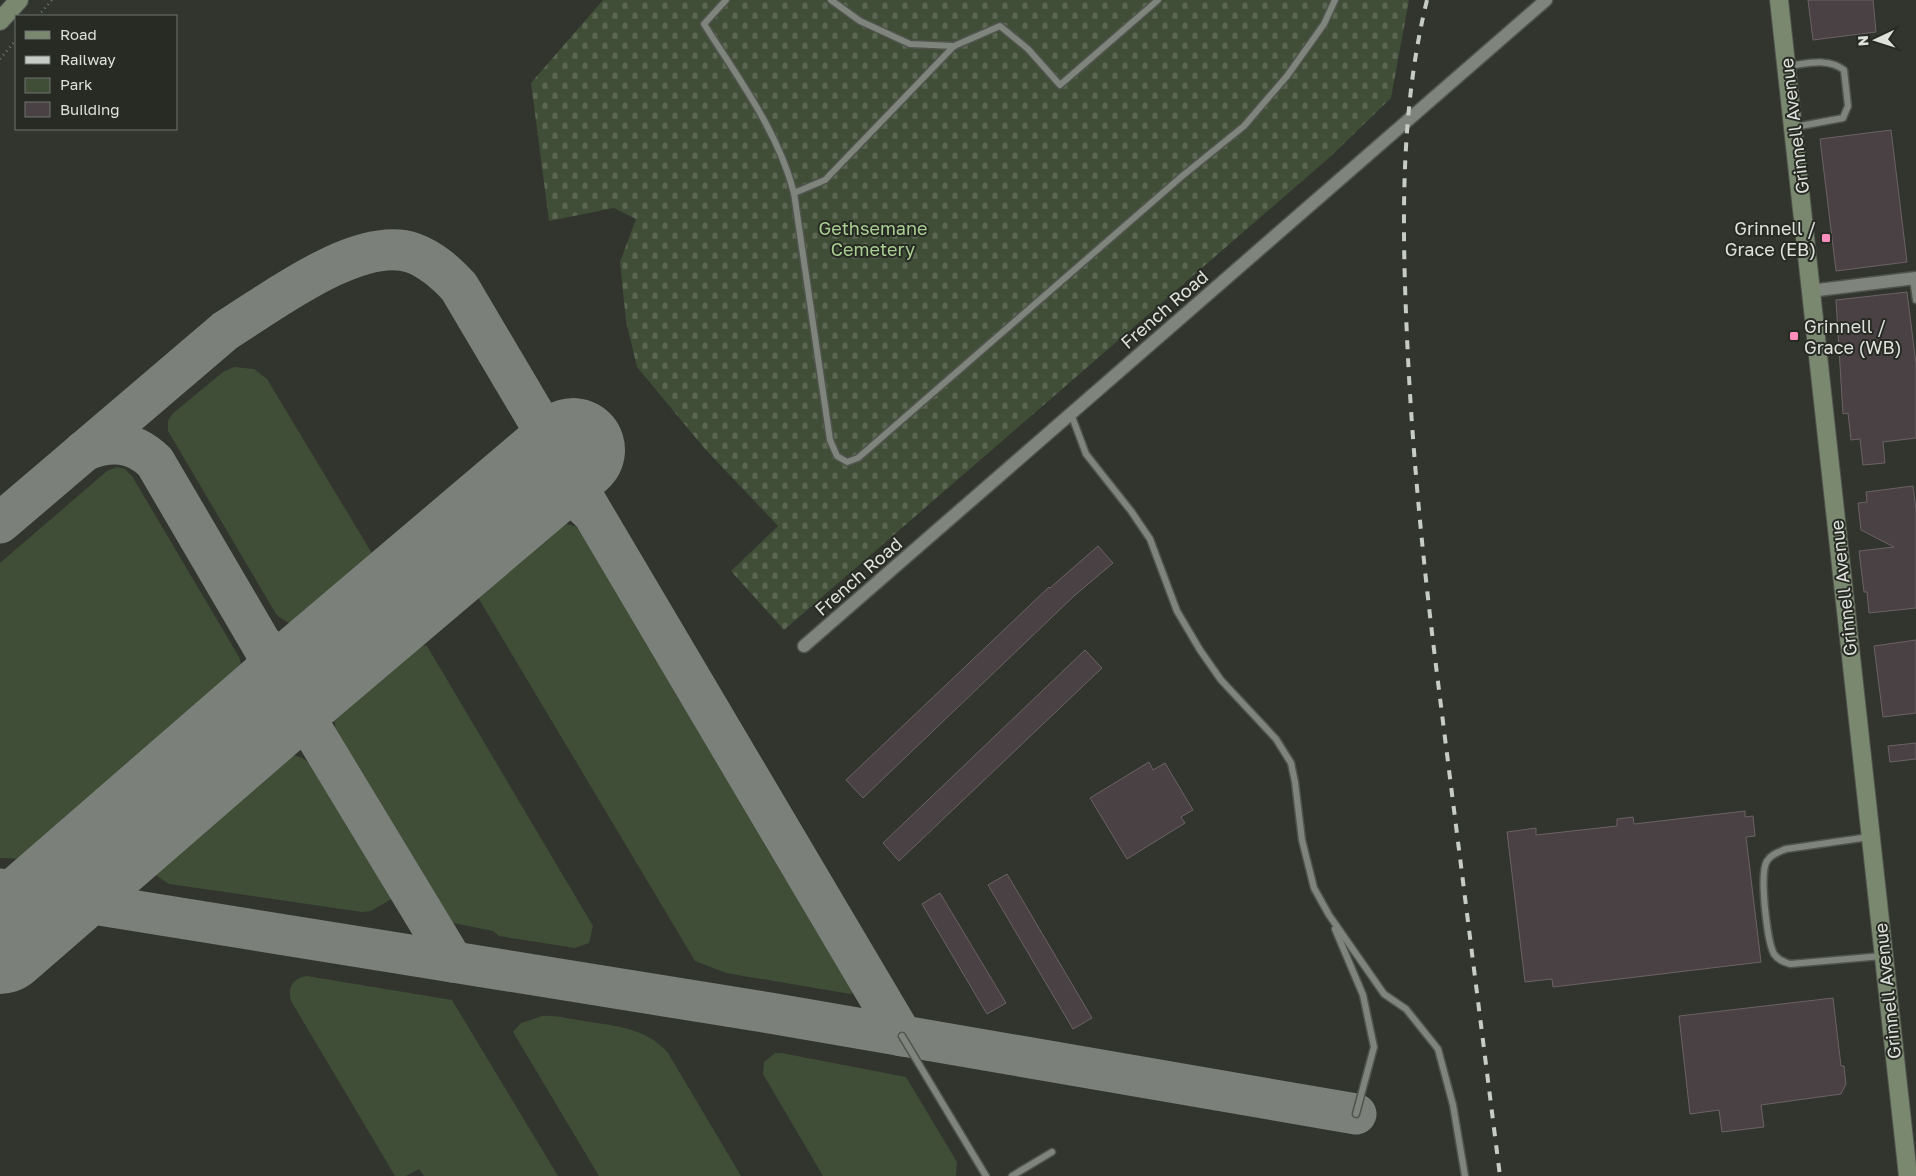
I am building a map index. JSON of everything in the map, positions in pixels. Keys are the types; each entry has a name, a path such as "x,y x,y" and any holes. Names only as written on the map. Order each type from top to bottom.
{"street":[{"path":"0,21 20,0"},
{"name":"French Road","path":"804,646 1546,0"},
{"name":"Grinnell Avenue","path":"1779,0 1883,956 1910,1140 1908,1176"},
{"path":"1810,291 1915,278"}],"lane":[{"path":"726,0 704,24 770,130 787,166 794,193 830,440 837,456 847,462 858,458 1181,177 1244,126 1287,76 1324,24 1336,0"},
{"path":"831,0 860,21 910,44 954,46"},
{"path":"794,193 825,180 954,46 1000,26 1028,49 1060,85 1158,0"},
{"path":"1787,66 1820,62 1836,64 1844,70 1848,106 1843,118 1794,128"},
{"path":"1915,278 1916,300"},
{"path":"1070,414 1086,454 1150,539 1177,611 1200,650 1221,680 1276,739 1291,763 1306,860 1314,888 1329,915 1384,994 1406,1010 1426,1032 1438,1049 1453,1105 1465,1176"},
{"path":"1870,837 1786,849 1766,862 1763,876 1769,939 1774,954 1782,961 1790,964 1883,956"},
{"path":"1329,915 1363,995 1374,1047 1356,1114"},
{"path":"902,1036 986,1176"},
{"path":"1012,1176 1052,1152"}],"path":[{"path":"39,15 52,0"},
{"path":"0,58 15,41"}],"green space":[{"name":"Gethsemane Cemetery","path":"603,0 1409,0 1391,98 1330,157 784,630 731,571 778,526 705,449 637,367 626,321 620,262 636,219 614,208 549,221 531,83"},
{"path":"234,367 254,369 267,379 373,555 366,582 317,623 311,625 295,625 285,621 276,614 168,431 168,421 172,414 223,372"},
{"path":"117,467 125,469 132,476 239,657 242,669 241,680 237,691 229,700 54,850 50,847 27,859 0,858 0,563 107,471"},
{"path":"553,521 575,526 586,537 854,991 851,994 726,973 695,961 470,584 536,528"},
{"path":"406,641 427,646 593,926 589,943 575,948 499,936 493,931 448,922 336,733 334,718 340,700"},
{"path":"282,755 293,755 303,758 319,773 393,898 371,911 362,912 169,884 157,876 153,866 156,856 271,760"},
{"path":"307,976 452,1000 558,1176 424,1176 419,1169 406,1176 395,1176 291,1001 290,992 292,984 298,979"},
{"path":"542,1016 619,1027 641,1033 660,1045 668,1053 741,1176 599,1176 513,1032 521,1023"},
{"path":"775,1053 906,1077 957,1162 956,1176 823,1176 763,1074 764,1062"}],"building":[{"path":"1808,0 1873,0 1876,32 1813,40"},
{"path":"1891,130 1907,262 1836,271 1820,139"},
{"path":"1907,292 1916,364 1916,438 1883,442 1885,463 1863,465 1860,439 1851,440 1848,413 1843,414 1836,300"},
{"path":"1913,486 1916,509 1916,608 1869,613 1867,592 1864,592 1859,551 1894,547 1861,530 1858,503 1867,502 1866,492"},
{"path":"1098,546 1113,563 1074,596 863,798 846,780 1049,587"},
{"path":"1916,640 1916,713 1883,717 1874,646"},
{"path":"1085,650 1102,668 899,861 883,843"},
{"path":"1916,743 1916,759 1890,762 1888,746"},
{"path":"1149,762 1153,770 1165,763 1193,810 1181,817 1185,823 1127,859 1090,798"},
{"path":"1745,811 1745,817 1753,816 1755,836 1746,837 1761,962 1553,987 1552,979 1525,982 1507,832 1536,828 1536,835 1617,826 1617,819 1633,817 1634,824"},
{"path":"1007,874 1092,1018 1073,1029 988,885"},
{"path":"940,893 1006,1003 987,1014 922,904"},
{"path":"1833,998 1841,1066 1844,1066 1846,1084 1841,1094 1761,1105 1764,1127 1722,1132 1719,1110 1690,1114 1679,1016"}],"taxiway":[{"path":"0,523 225,331 290,289 316,274 368,253 392,250 413,253 426,259 444,272 459,287 902,1036"},
{"path":"84,451 103,445 121,444 139,450 155,462 289,691 453,962"},
{"path":"526,490 545,488 562,491 577,499 591,512"},
{"path":"227,745 255,713 266,689 268,662 265,647"},
{"path":"0,889 770,1013 1356,1114"}],"runway":[{"path":"0,942 289,691 573,450"}],"railway":[{"path":"1427,0 1418,41 1412,83 1405,167 1404,252 1409,379 1419,506 1432,632 1500,1176"}],"place":[{"name":"Grinnell / Grace (EB)","path":"1826,238"},
{"name":"Grinnell / Grace (WB)","path":"1794,336"}]}
